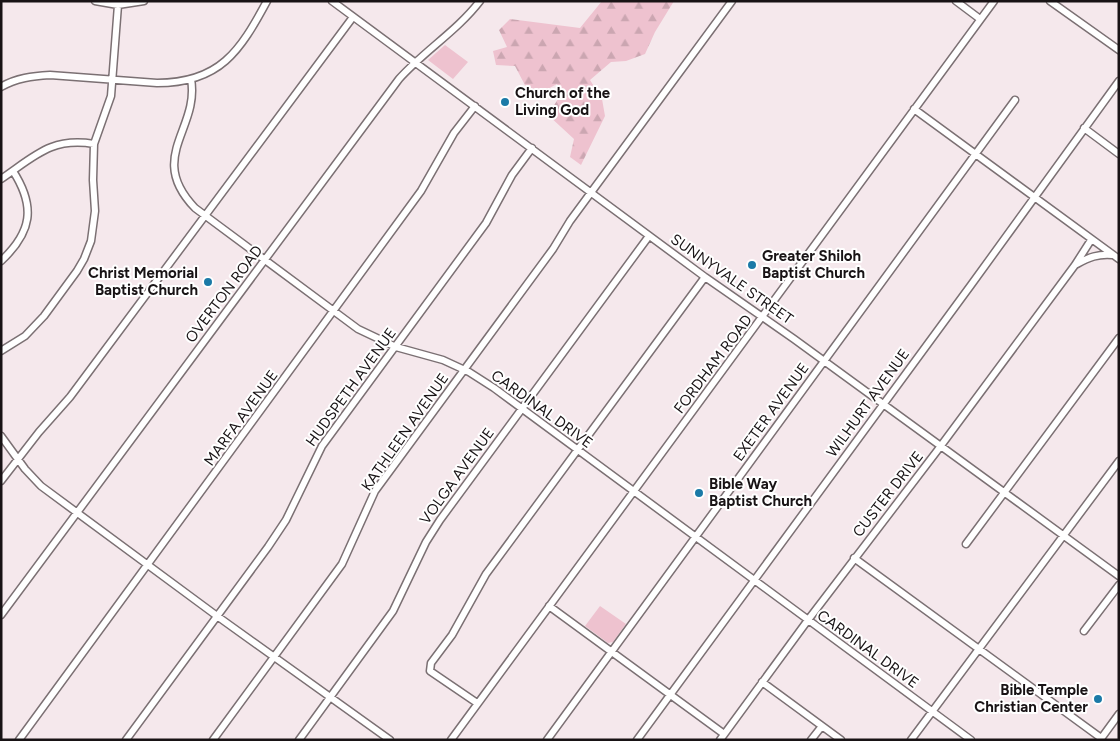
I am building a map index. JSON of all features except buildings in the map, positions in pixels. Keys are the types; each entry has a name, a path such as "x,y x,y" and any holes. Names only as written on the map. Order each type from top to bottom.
{"street":[{"path":"95,1 118,6 144,1"},
{"path":"1,87 36,75 168,83 190,79 205,74 220,65 238,50 267,1"},
{"name":"SUNNYVALE STREET","path":"332,1 705,277 824,361 1119,576"},
{"name":"OVERTON ROAD","path":"1,615 392,88 416,62 465,19 480,1"},
{"name":"KATHLEEN AVENUE","path":"213,740 342,564 375,492 553,249 591,192 732,1"},
{"path":"956,1 980,19"},
{"name":"FORDHAM ROAD","path":"451,740 994,1"},
{"path":"1050,1 1119,50"},
{"path":"1,351 25,336 36,325 84,259 94,227 95,211 92,180 94,144 109,104 118,6"},
{"path":"1,480 17,458 70,397 352,17"},
{"name":"CARDINAL DRIVE","path":"190,79 193,97 178,138 174,165 176,177 185,199 264,260 363,332 396,347 432,356 464,370 494,388 971,740"},
{"name":"WILHURT AVENUE","path":"637,740 1119,81"},
{"name":"EXETER AVENUE","path":"547,740 1015,100"},
{"name":"MARFA AVENUE","path":"19,740 422,192 454,133 475,106"},
{"path":"914,109 1116,257"},
{"path":"1084,128 1119,154"},
{"path":"1,179 46,149 59,144 77,141 94,144"},
{"name":"HUDSPETH AVENUE","path":"126,740 286,520 322,446 486,223 512,175 532,148"},
{"path":"1,261 14,248 22,235 28,215 25,194 13,171"},
{"name":"VOLGA AVENUE","path":"299,740 396,606 432,531 649,236"},
{"name":"CUSTER DRIVE","path":"722,737 854,558 940,446 1091,240"},
{"path":"1075,264 1099,254 1116,257"},
{"path":"477,703 430,671 431,663 452,635 486,574 705,277"},
{"path":"966,544 1119,338"},
{"path":"1,436 41,486 390,740"},
{"path":"910,740 1119,461"},
{"path":"854,558 1100,739 1119,714"},
{"path":"1084,631 1119,585"},
{"path":"549,606 670,694 722,737"},
{"path":"762,682 840,740"},
{"path":"811,740 822,726"}],"green space":[{"path":"602,1 674,1 655,32 645,54 626,61 611,62 590,80 602,99 605,116 581,165 570,157 574,139 548,115 561,94 557,84 544,91 528,91 515,66 496,65 493,51 507,47 499,30 510,19 580,28"},
{"path":"445,45 468,62 453,79 428,60"},
{"path":"600,606 626,624 613,642 608,643 585,626"}],"place":[{"name":"Church of the Living God","path":"505,102"},
{"name":"Greater Shiloh Baptist Church","path":"752,265"},
{"name":"Christ Memorial Baptist Church","path":"208,282"},
{"name":"Bible Way Baptist Church","path":"699,493"},
{"name":"Bible Temple Christian Center","path":"1098,699"}]}
